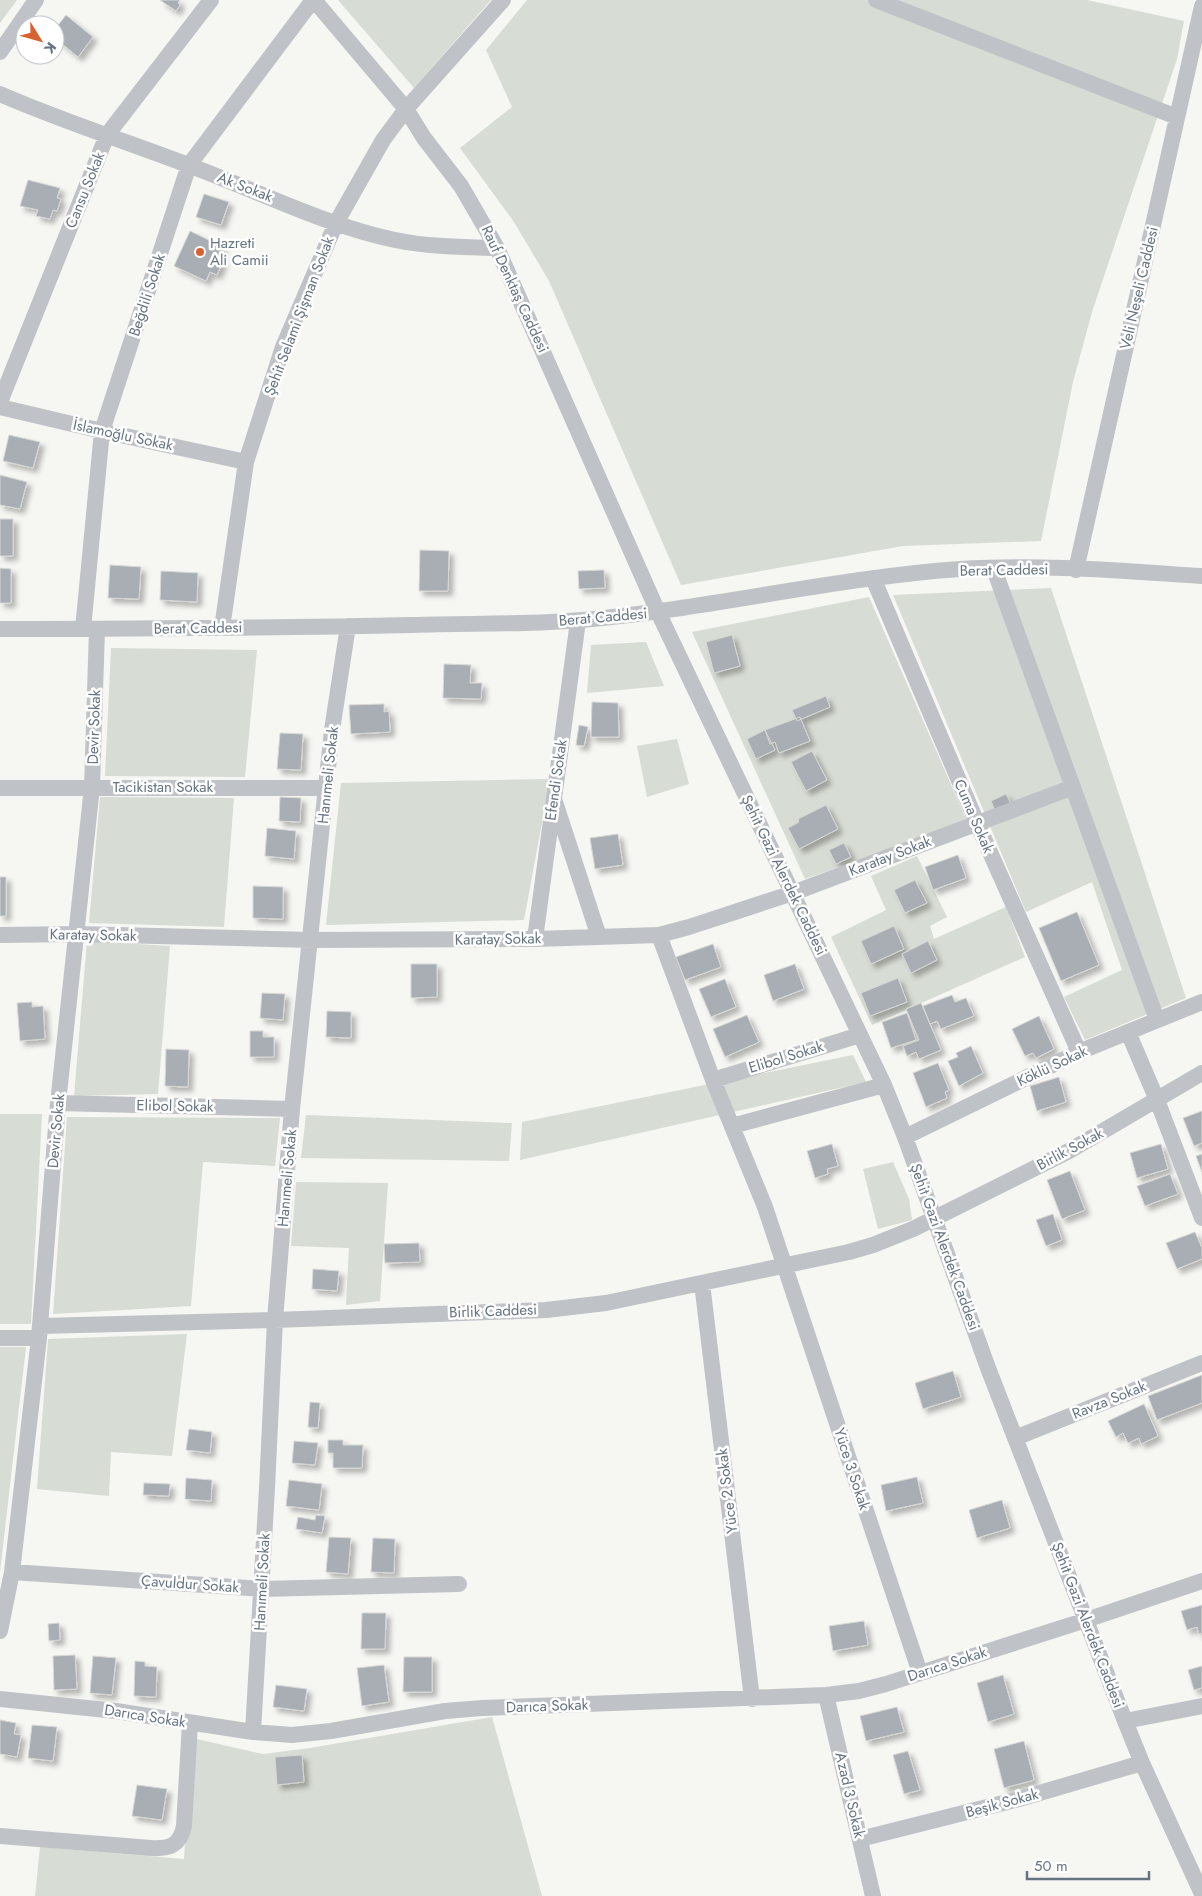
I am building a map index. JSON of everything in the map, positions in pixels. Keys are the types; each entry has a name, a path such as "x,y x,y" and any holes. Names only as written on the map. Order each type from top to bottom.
{"street":[{"path":"0,52 36,0"},
{"name":"Cansu Sokak","path":"0,402 107,135 211,0"},
{"name":"Rauf Denktaş Caddesi","path":"313,0 406,110 424,138 461,186 497,248 658,612"},
{"name":"Beğdili Sokak","path":"90,629 102,431 189,165 313,0"},
{"name":"Şehit Selami Şişman Sokak","path":"222,628 246,462 284,347 336,223 382,140 503,0"},
{"path":"876,0 1177,117"},
{"name":"Veli Neşeli Caddesi","path":"1076,570 1202,6"},
{"name":"Ak Sokak","path":"0,94 61,120 189,165 336,223 394,239 426,245 497,248"},
{"name":"İslamoğlu Sokak","path":"0,407 246,462"},
{"name":"Berat Caddesi","path":"0,629 222,628 578,620 658,612 873,578 961,569 1076,570 1202,576"},
{"path":"994,569 1157,1020"},
{"name":"Cuma Sokak","path":"873,578 977,823 1079,1052"},
{"name":"Şehit Gazi Alerdek Caddesi","path":"658,612 884,1085 905,1137 1015,1438 1125,1721 1142,1763 1202,1894"},
{"name":"Efendi Sokak","path":"535,939 578,620"},
{"name":"Hanımeli Sokak","path":"253,1732 275,1320 292,1110 332,730 348,626"},
{"name":"Devir Sokak","path":"0,1631 12,1572 39,1332 58,1103 92,787 90,629"},
{"name":"Karatay Sokak","path":"0,935 77,934 311,940 535,939 659,935 792,893 1073,787"},
{"name":"Tacikistan Sokak","path":"0,788 326,788"},
{"path":"554,798 599,937"},
{"name":"Yüce 3 Sokak","path":"659,935 713,1080 765,1207 786,1265 920,1673"},
{"name":"Köklü Sokak","path":"905,1137 1079,1052 1202,1002"},
{"path":"1128,1032 1157,1100 1202,1218"},
{"name":"Elibol Sokak","path":"713,1080 860,1035"},
{"name":"Birlik Sokak","path":"934,1218 1069,1151 1202,1073"},
{"path":"732,1126 884,1085"},
{"name":"Elibol Sokak","path":"58,1103 292,1110"},
{"name":"Birlik Caddesi","path":"39,1332 275,1320 546,1310 606,1304 873,1245 934,1218"},
{"name":"Yüce 2 Sokak","path":"702,1283 752,1699"},
{"path":"0,1338 39,1332"},
{"name":"Ravza Sokak","path":"1015,1438 1202,1363"},
{"name":"Çavuldur Sokak","path":"12,1572 262,1589 459,1584"},
{"name":"Darıca Sokak","path":"0,1699 116,1711 253,1732 292,1735 309,1734 435,1712 482,1708 826,1695 859,1691 920,1673 1202,1581"},
{"name":"Azad 3 Sokak","path":"826,1695 874,1896"},
{"path":"1125,1721 1202,1706"},
{"path":"0,1836 151,1848 171,1846 182,1835 184,1826 190,1723"},
{"name":"Beşik Sokak","path":"860,1839 1019,1799 1142,1763"},
{"path":"1196,1896 1202,1894"}],"shaded area":[{"path":"0,0 17,0 0,23"},
{"path":"338,0 491,0 414,88"},
{"path":"527,0 1087,0 1184,21 1177,59 1092,312 1073,382 1041,541 903,546 681,585 549,281 514,222 460,148 512,107 486,50"},
{"path":"1051,588 1186,998 1085,1040 1064,997 1122,970 1092,882 1026,912 893,595"},
{"path":"869,597 967,821 805,879 692,632"},
{"path":"646,642 664,686 587,693 591,645"},
{"path":"111,648 257,650 245,777 105,776"},
{"path":"677,739 689,784 647,797 637,746"},
{"path":"550,779 524,920 326,925 341,783"},
{"path":"100,797 234,798 224,927 89,923"},
{"path":"917,856 947,917 930,926 934,939 1006,907 1025,957 872,1025 831,937 886,910 871,876"},
{"path":"87,941 170,946 158,1094 74,1096"},
{"path":"853,1055 866,1082 520,1160 522,1122"},
{"path":"0,1114 42,1114 31,1324 0,1324"},
{"path":"306,1115 512,1123 509,1161 301,1158"},
{"path":"67,1117 280,1118 275,1166 203,1162 191,1306 53,1314"},
{"path":"893,1162 909,1199 912,1220 878,1229 863,1169"},
{"path":"296,1182 388,1183 380,1301 346,1305 349,1248 291,1246"},
{"path":"187,1334 172,1456 111,1452 109,1496 37,1489 48,1339"},
{"path":"0,1347 26,1347 0,1572"},
{"path":"492,1717 542,1896 35,1896 40,1847 184,1859 192,1738 263,1754 310,1748"}],"building":[{"path":"160,0 180,0 178,3 180,5 176,11"},
{"path":"66,15 93,37 78,57 65,46"},
{"path":"28,180 60,188 57,198 61,199 57,211 53,210 50,219 36,216 38,210 20,206"},
{"path":"204,194 229,202 221,225 196,217"},
{"name":"Hazreti Ali Camii","path":"190,231 223,247 218,258 223,261 217,275 210,272 206,281 174,266"},
{"path":"9,435 40,442 33,468 3,461"},
{"path":"0,475 27,482 20,509 0,505"},
{"path":"0,519 13,519 13,556 0,556"},
{"path":"420,550 449,551 448,591 419,591"},
{"path":"110,565 141,567 139,599 108,598"},
{"path":"0,568 11,569 11,603 0,603"},
{"path":"604,570 605,588 579,589 578,571"},
{"path":"161,571 198,573 197,602 160,600"},
{"path":"732,635 740,666 714,673 706,642"},
{"path":"444,664 471,665 470,683 482,683 481,699 443,698"},
{"path":"826,696 830,707 797,721 792,710"},
{"path":"592,702 618,703 619,737 591,737"},
{"path":"384,704 384,712 389,711 390,732 351,734 349,705"},
{"path":"800,717 810,741 779,753 775,742 770,744 765,730"},
{"path":"579,725 588,727 584,746 576,745"},
{"path":"765,730 775,750 756,759 747,739"},
{"path":"280,733 303,734 301,770 277,769"},
{"path":"812,751 827,780 806,791 791,762"},
{"path":"1006,794 1012,806 996,813 991,801"},
{"path":"280,797 301,798 300,822 279,821"},
{"path":"826,805 838,829 799,849 788,828 799,822 798,819"},
{"path":"267,828 296,831 294,859 265,856"},
{"path":"618,834 623,865 595,869 590,838"},
{"path":"844,843 851,857 836,864 829,850"},
{"path":"958,855 966,878 933,890 925,867"},
{"path":"0,877 6,877 6,916 0,916"},
{"path":"915,880 927,903 905,913 894,890"},
{"path":"253,886 283,887 283,919 253,918"},
{"path":"1077,912 1099,965 1061,981 1039,928"},
{"path":"894,926 904,949 871,964 861,941"},
{"path":"928,941 937,960 911,973 902,954"},
{"path":"713,944 721,967 685,980 676,957"},
{"path":"411,964 437,964 437,997 411,998"},
{"path":"795,964 804,989 773,1001 764,975"},
{"path":"898,978 907,1002 870,1016 861,993"},
{"path":"725,979 736,1007 711,1017 699,989"},
{"path":"262,993 285,994 283,1020 260,1018"},
{"path":"952,995 955,1002 966,998 974,1016 941,1029 937,1021 930,1024 923,1006"},
{"path":"32,1002 32,1007 43,1006 45,1039 20,1041 17,1003"},
{"path":"921,1003 941,1050 919,1059 916,1052 907,1056 903,1046 919,1040 906,1009"},
{"path":"327,1011 351,1012 351,1038 326,1037"},
{"path":"907,1013 916,1040 891,1048 882,1022"},
{"path":"747,1015 759,1042 725,1057 713,1029"},
{"path":"1039,1016 1054,1049 1036,1058 1033,1053 1025,1056 1012,1029"},
{"path":"250,1031 263,1031 263,1037 274,1037 274,1057 250,1057"},
{"path":"971,1046 983,1073 959,1086 948,1061 958,1057 956,1053"},
{"path":"166,1049 189,1050 188,1087 165,1086"},
{"path":"938,1063 949,1090 945,1092 947,1098 926,1107 913,1073"},
{"path":"1059,1077 1066,1102 1037,1111 1030,1086"},
{"path":"1202,1111 1202,1143 1194,1146 1183,1118"},
{"path":"832,1144 838,1166 827,1169 828,1174 815,1178 807,1151"},
{"path":"1161,1144 1168,1169 1137,1178 1130,1153"},
{"path":"1202,1154 1202,1172 1196,1156"},
{"path":"1070,1171 1085,1210 1062,1219 1047,1180"},
{"path":"1170,1174 1178,1194 1145,1206 1137,1186"},
{"path":"1053,1214 1062,1240 1046,1246 1036,1220"},
{"path":"1195,1232 1202,1248 1202,1259 1177,1269 1166,1243"},
{"path":"419,1243 420,1262 385,1263 384,1244"},
{"path":"313,1269 339,1271 337,1291 312,1289"},
{"path":"953,1371 961,1397 923,1409 915,1383"},
{"path":"1202,1375 1202,1403 1157,1420 1148,1396"},
{"path":"310,1402 320,1403 318,1428 308,1427"},
{"path":"1144,1404 1158,1436 1141,1444 1139,1438 1128,1443 1123,1433 1116,1437 1108,1421"},
{"path":"189,1429 212,1432 210,1453 186,1450"},
{"path":"328,1440 343,1440 343,1445 363,1445 362,1468 333,1468 333,1453 328,1453"},
{"path":"294,1441 318,1443 315,1465 292,1463"},
{"path":"917,1477 923,1503 886,1511 881,1485"},
{"path":"186,1478 212,1480 211,1501 185,1499"},
{"path":"289,1480 322,1484 319,1510 286,1506"},
{"path":"144,1483 170,1484 169,1496 143,1495"},
{"path":"1002,1500 1010,1528 977,1538 969,1510"},
{"path":"316,1515 325,1516 322,1533 296,1529 298,1517 315,1520"},
{"path":"329,1537 351,1538 348,1574 326,1572"},
{"path":"373,1538 395,1539 394,1573 371,1572"},
{"path":"1202,1605 1202,1633 1199,1634 1197,1627 1187,1630 1181,1611"},
{"path":"362,1613 386,1613 385,1649 361,1649"},
{"path":"864,1621 868,1645 833,1651 829,1626"},
{"path":"59,1623 60,1640 49,1641 48,1624"},
{"path":"75,1655 77,1689 54,1690 53,1656"},
{"path":"93,1656 116,1658 112,1695 90,1693"},
{"path":"404,1657 432,1657 432,1692 403,1692"},
{"path":"135,1661 145,1662 145,1666 157,1667 156,1697 134,1696"},
{"path":"384,1665 389,1702 362,1706 357,1668"},
{"path":"1202,1666 1202,1688 1194,1690 1188,1670"},
{"path":"1003,1675 1014,1714 988,1722 977,1683"},
{"path":"276,1685 307,1689 304,1711 273,1707"},
{"path":"897,1707 904,1732 866,1741 860,1716"},
{"path":"0,1720 16,1723 14,1734 21,1735 17,1757 0,1754"},
{"path":"32,1725 57,1727 53,1761 28,1758"},
{"path":"1024,1741 1034,1780 1004,1788 994,1749"},
{"path":"908,1751 920,1790 904,1794 893,1755"},
{"path":"302,1755 304,1782 277,1785 275,1757"},
{"path":"137,1785 167,1789 162,1820 132,1816"}],"place":[{"name":"Hazreti Ali Camii","path":"200,252"}]}
